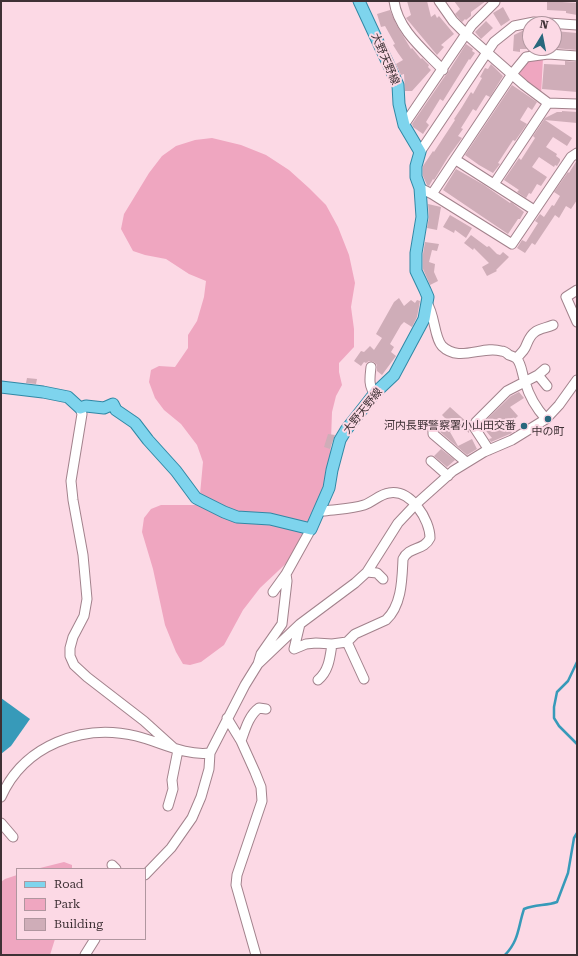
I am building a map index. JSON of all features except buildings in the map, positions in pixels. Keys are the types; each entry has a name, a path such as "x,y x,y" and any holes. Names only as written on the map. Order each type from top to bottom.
{"main road":[{"name":"大野天野線","path":"311,529 329,488 340,440 375,393 394,375 424,319 428,297 416,271 416,253 422,217 420,188 416,177 416,166 420,152 404,124 399,104 398,85 359,1"},
{"path":"1,387 43,392 68,397 80,408 86,406 104,408 113,404 116,410 135,423 152,446 176,470 196,498 224,512 238,517 270,519 311,529"}],"street":[{"path":"394,1 401,22 413,39 443,70"},
{"path":"439,1 453,21 466,34 524,85 548,103 577,104"},
{"path":"404,124 443,70 472,25 497,1"},
{"path":"420,152 494,42 514,26 534,22 577,25"},
{"path":"432,194 512,74 526,57 548,54 577,56"},
{"path":"494,184 548,103"},
{"path":"420,188 512,244 571,157 577,153"},
{"path":"456,160 534,210"},
{"path":"577,290 566,297 577,322"},
{"path":"427,303 432,309 441,345 449,350 459,353 500,350 517,358 525,383 535,406 546,419"},
{"path":"517,358 536,330 548,328 553,325"},
{"path":"370,367 370,382 375,393"},
{"path":"489,450 474,427 476,422 507,391 525,383 542,372 547,386"},
{"path":"258,664 300,624 356,583 367,572 398,523 415,505 466,462 512,440 546,419 577,380"},
{"path":"80,408 82,414 71,482 72,500 83,555 87,600 84,616 73,637 70,648 70,656 74,665 87,677 144,721 177,749"},
{"path":"433,424 434,434 466,462"},
{"path":"431,461 448,476"},
{"path":"300,624 294,649 306,644 332,644 347,642 354,634 386,620 406,584 404,556 410,551 426,544 430,538 423,514 415,505 402,495 388,493 364,505 324,511 319,510"},
{"path":"273,592 286,574 311,529"},
{"path":"367,572 377,572 383,578"},
{"path":"146,874 171,848 192,818 201,797 209,769 210,753 227,718 258,664 261,654 282,624 287,581 286,574"},
{"path":"347,642 364,679"},
{"path":"318,680 327,668 332,644"},
{"path":"241,741 251,717 256,710 259,708 266,709"},
{"path":"227,718 241,741 261,787 262,800 237,875 236,884 256,955"},
{"path":"1,797 10,780 40,751 55,743 87,732 116,732 137,736 192,754 210,753"},
{"path":"168,806 173,789 172,780 177,749"},
{"path":"1,823 13,837"},
{"path":"80,955 88,940"},
{"path":"85,955 94,940"}],"green space":[{"path":"543,58 541,95 517,77 523,64 532,59"},
{"path":"212,138 241,145 266,155 289,170 326,205 338,227 349,255 355,283 351,307 354,329 354,347 339,363 339,372 342,385 336,396 332,412 330,468 325,508 294,556 260,588 243,610 224,645 201,662 190,665 183,664 176,652 165,625 153,569 142,532 144,518 151,509 161,505 199,505 203,462 197,445 181,424 164,410 155,398 149,382 151,370 159,366 175,367 188,348 188,335 197,321 204,297 206,281 189,274 166,259 133,251 121,229 124,214 149,173 162,156 176,146 195,140"},
{"path":"64,862 72,865 72,868 40,868"},
{"path":"16,875 16,940 55,940 50,955 1,955 1,882"}],"water":[{"path":"1,698 30,719 11,746 1,754"}],"waterway":[{"path":"577,662 568,681 557,692 554,707 554,718 559,726 577,744"},
{"path":"505,955 510,950 516,939 524,909 532,906 557,902 568,873 574,838 577,833"}],"place":[{"name":"中の町","path":"548,419"},
{"name":"河内長野警察署小山田交番","path":"524,426"}]}
